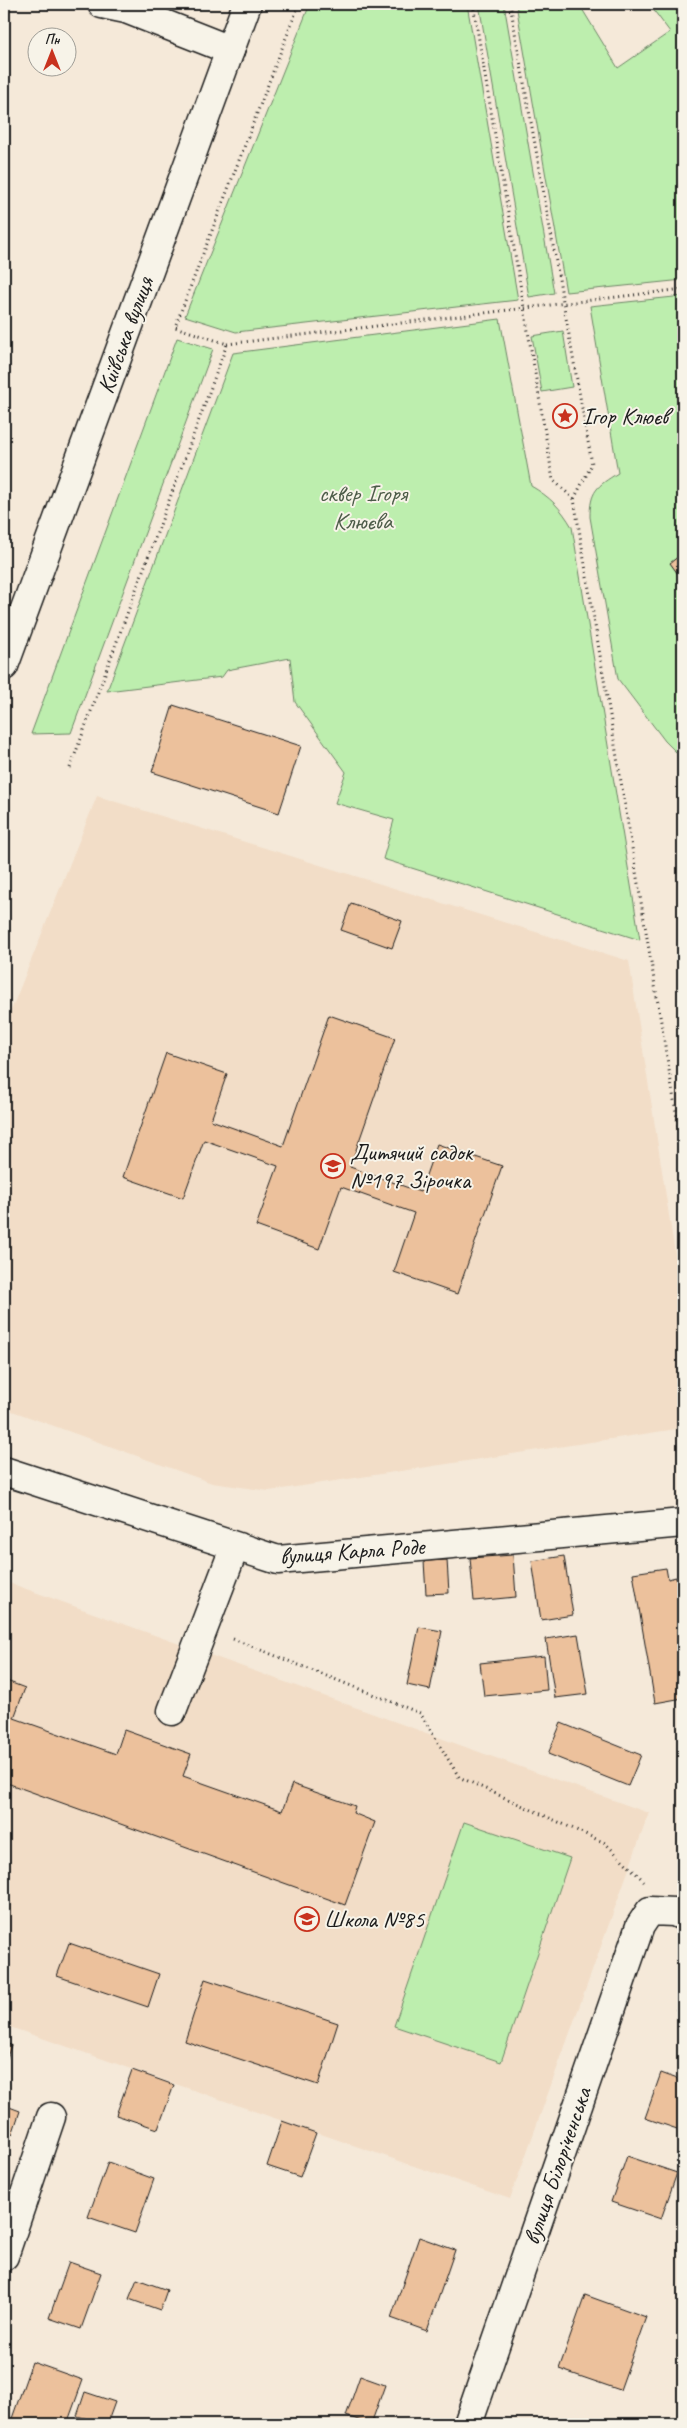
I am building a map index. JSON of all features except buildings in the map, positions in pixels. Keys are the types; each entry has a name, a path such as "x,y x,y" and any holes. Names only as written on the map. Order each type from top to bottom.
{"main road":[{"path":"102,4 126,9 230,50"},
{"name":"Київська вулиця","path":"4,666 247,4"},
{"name":"вулиця Карла Роде","path":"4,1471 278,1560 683,1523"},
{"path":"172,1711 235,1546"},
{"name":"вулиця Білоріченська","path":"468,2424 640,1926 669,1913"},
{"path":"4,2256 51,2117"}],"path":[{"path":"298,4 176,327 227,344 683,289"},
{"path":"473,4 553,480 574,498"},
{"path":"510,4 592,464 574,498 683,1154"},
{"path":"70,768 227,344"},
{"path":"204,1628 420,1713 459,1777 605,1842 669,1913"}],"shaded area":[{"name":"Дитячий садок №197 Зірочка","path":"97,796 629,961 683,1304 683,1428 269,1491 212,1483 4,1408 4,1028"},
{"name":"Школа №85","path":"4,1581 649,1813 510,2199 4,2025"}],"green space":[{"path":"310,4 467,4 518,300 236,332 185,316"},
{"path":"479,4 504,4 554,293 529,297"},
{"path":"516,4 579,4 618,68 670,32 649,4 683,4 683,280 566,292"},
{"path":"683,296 683,759 665,741 618,679 590,517 591,501 596,490 618,473 590,306"},
{"name":"сквер Ігоря Клюєва","path":"500,319 531,486 544,494 564,514 572,527 640,940 383,859 394,820 335,803 346,772 295,702 290,658 227,670 222,677 107,691 233,353"},
{"path":"563,331 572,387 542,392 532,336"},
{"path":"177,338 213,349 71,733 31,734"},
{"path":"464,1822 570,1858 501,2062 394,2026"}],"place":[{"name":"Ігор Клюєв","path":"565,416"},
{"name":"Дитячий садок №197 Зірочка","path":"333,1166"},
{"name":"Школа №85","path":"307,1919"}]}
